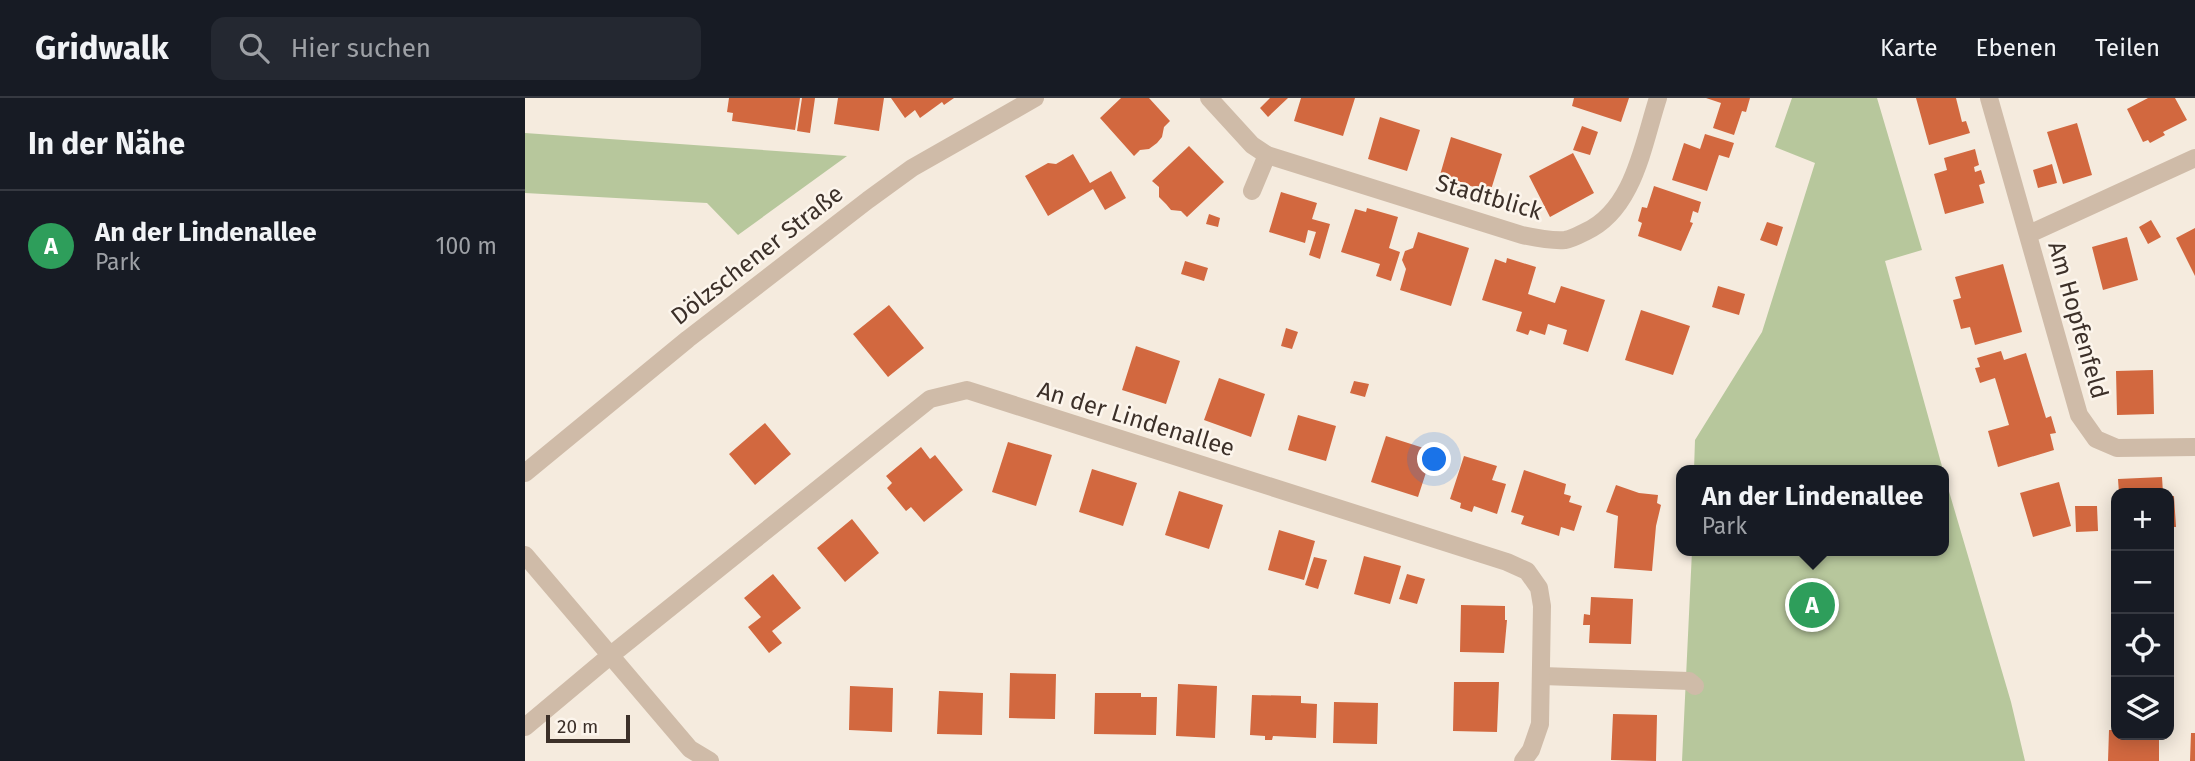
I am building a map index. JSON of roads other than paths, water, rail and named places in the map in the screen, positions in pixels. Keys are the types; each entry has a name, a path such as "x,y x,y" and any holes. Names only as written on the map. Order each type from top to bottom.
{"street":[{"name":"Dölzschener Straße","path":"525,473 688,339 868,200 912,168 1035,98"},
{"name":"Stadtblick","path":"1209,98 1252,145 1267,155 1522,235 1551,240 1568,240 1606,221 1619,205 1631,183 1658,98"},
{"name":"Am Hopfenfeld","path":"1989,98 2079,415 2097,439 2117,448 2195,447"},
{"path":"1252,191 1267,155"},
{"name":"Am Hopfenfeld","path":"2029,234 2195,158"},
{"name":"An der Lindenallee","path":"525,727 930,399 967,390 1495,558 1527,571 1539,588 1542,606 1542,676 1540,724 1531,751 1523,761"},
{"path":"525,555 690,749 710,761"},
{"path":"1542,676 1689,681 1695,686"}],"place":[{"name":"An der Lindenallee","path":"1812,605"}]}
